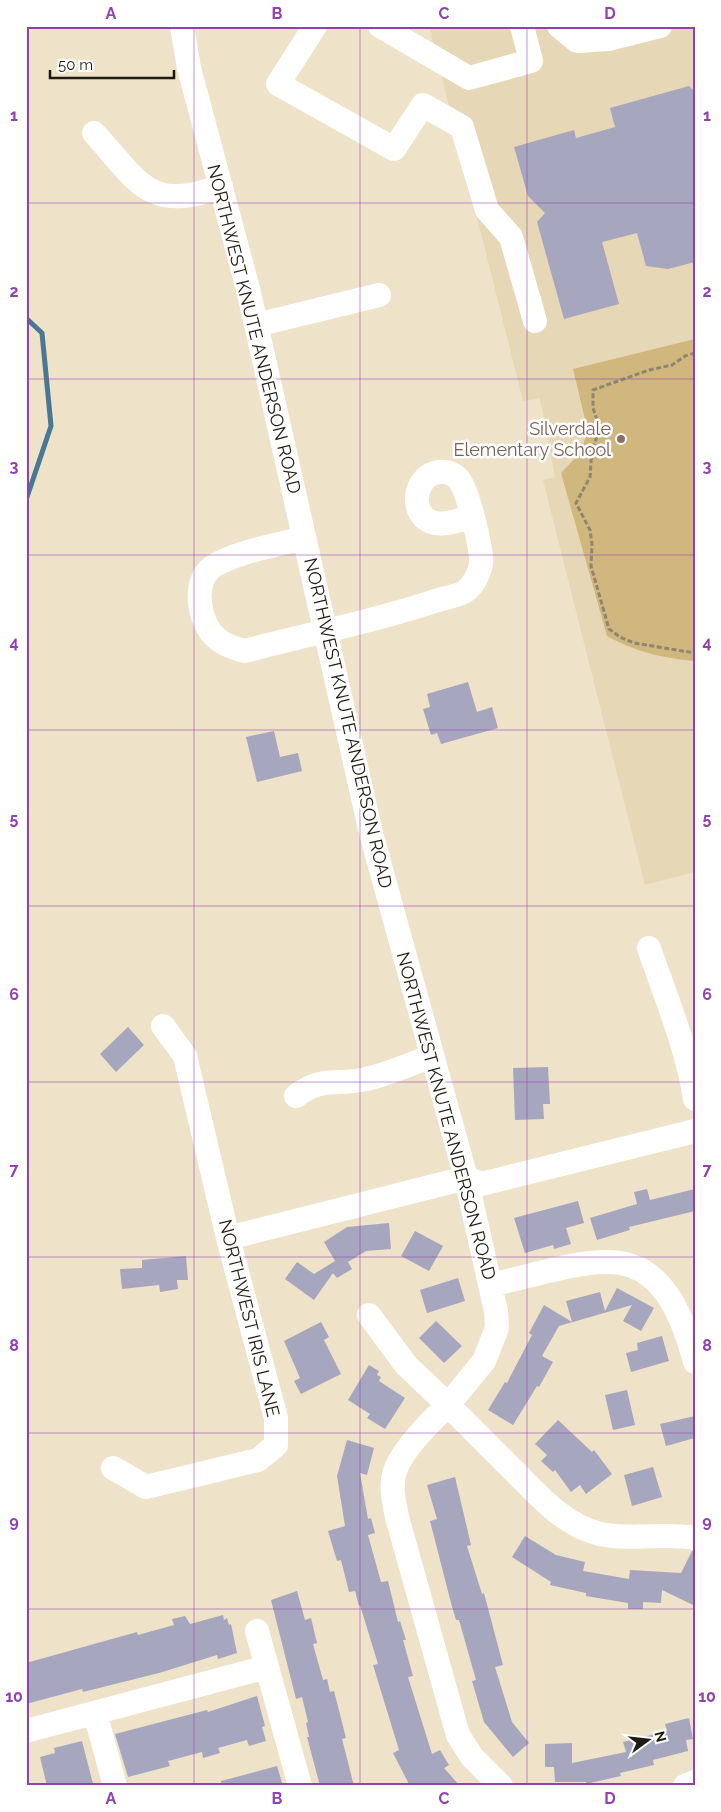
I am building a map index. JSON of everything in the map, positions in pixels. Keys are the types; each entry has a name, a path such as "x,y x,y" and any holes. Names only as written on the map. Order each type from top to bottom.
{"street":[{"name":"NORTHWEST KNUTE ANDERSON ROAD","path":"182,26 189,68 256,325 371,832 466,1178 491,1285 497,1328 492,1344 473,1377 421,1431 395,1470 392,1493 396,1517 458,1735 472,1757 501,1786"},
{"path":"315,26 278,84 394,149 423,106 462,127 487,210 511,237 534,321"},
{"path":"380,26 469,78 531,60 522,26"},
{"path":"559,26 577,41 608,39 660,26"},
{"path":"94,133 123,168 147,190 177,197 196,195 221,186"},
{"path":"256,325 379,295"},
{"path":"304,538 229,559 211,568 199,592 207,628 219,642 245,651 423,605 466,590 477,577 481,563 472,516"},
{"path":"649,948 681,1043 695,1099"},
{"name":"NORTHWEST IRIS LANE","path":"112,1468 146,1487 258,1460 276,1445 276,1418 228,1238 185,1056 163,1026"},
{"path":"296,1096 304,1090 330,1081 364,1080 432,1056"},
{"path":"228,1238 466,1178 481,1184 694,1131 695,1106"},
{"path":"491,1285 594,1262 624,1262 644,1270 658,1281 669,1295 686,1330 695,1362"},
{"path":"368,1315 406,1365 551,1507 571,1522 609,1535 626,1537 677,1534 695,1538"},
{"path":"257,1631 300,1786"},
{"path":"26,1731 267,1667"},
{"path":"95,1713 115,1786"},
{"path":"685,1786 695,1782"}],"path":[{"path":"695,353 685,356 672,365 641,372 592,390 593,408 600,429 592,449 590,477 576,503 590,530 592,544 591,566 609,628 620,637 634,642 695,653"}],"shaded area":[{"name":"Silverdale Elementary School","path":"429,26 695,26 695,872 645,885 543,480 555,477 540,398 523,401"},
{"path":"695,339 695,661 650,653 628,646 607,636 561,473 579,454 588,432 573,369"}],"building":[{"path":"689,86 695,92 695,262 668,269 646,266 637,233 602,242 619,304 564,319 537,222 545,213 528,196 514,147 574,130 576,138 615,127 610,108"},
{"path":"468,682 477,712 492,707 498,728 441,744 437,733 431,735 423,709 430,707 427,694"},
{"path":"274,731 280,757 298,753 302,771 257,782 246,737"},
{"path":"128,1027 144,1045 116,1072 100,1054"},
{"path":"548,1067 550,1104 543,1104 544,1119 515,1120 513,1068"},
{"path":"647,1189 650,1200 695,1189 695,1211 629,1227 630,1230 597,1240 590,1218 637,1204 634,1192"},
{"path":"578,1201 584,1223 566,1228 571,1244 554,1249 553,1245 525,1253 514,1218"},
{"path":"389,1223 391,1249 366,1251 348,1262 352,1269 337,1278 333,1273 314,1300 285,1279 297,1262 314,1274 335,1261 324,1242 347,1227"},
{"path":"415,1231 443,1246 429,1271 401,1256"},
{"path":"186,1256 188,1280 177,1280 178,1289 160,1292 159,1285 122,1289 120,1269 142,1268 142,1260"},
{"path":"458,1278 465,1301 427,1313 420,1290"},
{"path":"617,1288 654,1308 641,1331 623,1321 632,1305 559,1326 542,1356 553,1362 539,1387 537,1386 513,1425 488,1410 505,1382 507,1383 532,1335 529,1333 544,1305 572,1322 566,1301 600,1292 605,1311"},
{"path":"436,1321 462,1346 444,1363 419,1338"},
{"path":"321,1322 329,1337 324,1340 341,1374 301,1394 294,1381 300,1378 284,1341"},
{"path":"662,1336 669,1361 631,1372 626,1353 638,1350 637,1343"},
{"path":"369,1365 379,1371 377,1375 381,1377 379,1381 405,1398 385,1429 367,1418 370,1414 348,1400"},
{"path":"627,1390 635,1425 613,1430 605,1395"},
{"path":"695,1416 695,1438 666,1446 660,1424"},
{"path":"558,1420 592,1452 594,1450 612,1474 586,1494 580,1485 571,1492 555,1470 553,1472 541,1461 547,1455 535,1444"},
{"path":"347,1440 374,1448 367,1475 360,1473 368,1519 371,1518 375,1533 368,1535 381,1582 388,1581 398,1622 400,1621 406,1640 403,1640 413,1676 408,1677 432,1754 440,1750 449,1765 444,1768 460,1786 410,1786 393,1753 399,1750 373,1665 378,1664 355,1591 349,1592 341,1560 337,1561 328,1531 345,1526 337,1476"},
{"path":"653,1467 662,1497 632,1506 624,1475"},
{"path":"455,1477 471,1545 467,1546 482,1594 484,1593 503,1665 495,1667 512,1722 529,1743 513,1757 484,1722 472,1681 476,1680 459,1620 456,1620 451,1603 430,1521 437,1519 427,1485"},
{"path":"525,1536 556,1555 585,1562 583,1571 629,1579 630,1570 681,1573 692,1551 695,1551 695,1606 662,1590 661,1603 643,1602 643,1609 628,1609 628,1603 586,1596 586,1593 550,1585 551,1582 512,1557"},
{"path":"297,1591 305,1620 311,1618 317,1643 313,1644 323,1680 327,1679 330,1692 334,1691 346,1738 342,1739 354,1786 320,1786 307,1737 309,1737 306,1723 308,1722 302,1697 296,1699 271,1600"},
{"path":"223,1615 224,1620 227,1618 229,1625 231,1624 237,1653 218,1659 217,1655 159,1673 83,1692 82,1689 26,1704 26,1663 137,1632 138,1635 174,1625 172,1619 185,1616 190,1624"},
{"path":"257,1696 265,1726 262,1727 266,1741 249,1746 247,1740 218,1748 220,1753 203,1758 202,1752 168,1761 170,1766 128,1777 115,1734 207,1710 208,1712"},
{"path":"689,1718 693,1739 686,1740 688,1751 653,1760 654,1765 620,1773 621,1776 586,1784 586,1782 555,1782 554,1767 545,1767 545,1744 572,1743 572,1763 626,1752 623,1742 667,1731 665,1724"},
{"path":"82,1741 93,1784 47,1786 40,1757 55,1753 54,1748"},
{"path":"277,1766 283,1786 221,1786 221,1781"}],"waterway":[{"path":"26,318 42,333 51,426 26,500"}],"place":[{"name":"Silverdale Elementary School","path":"621,439"}]}
